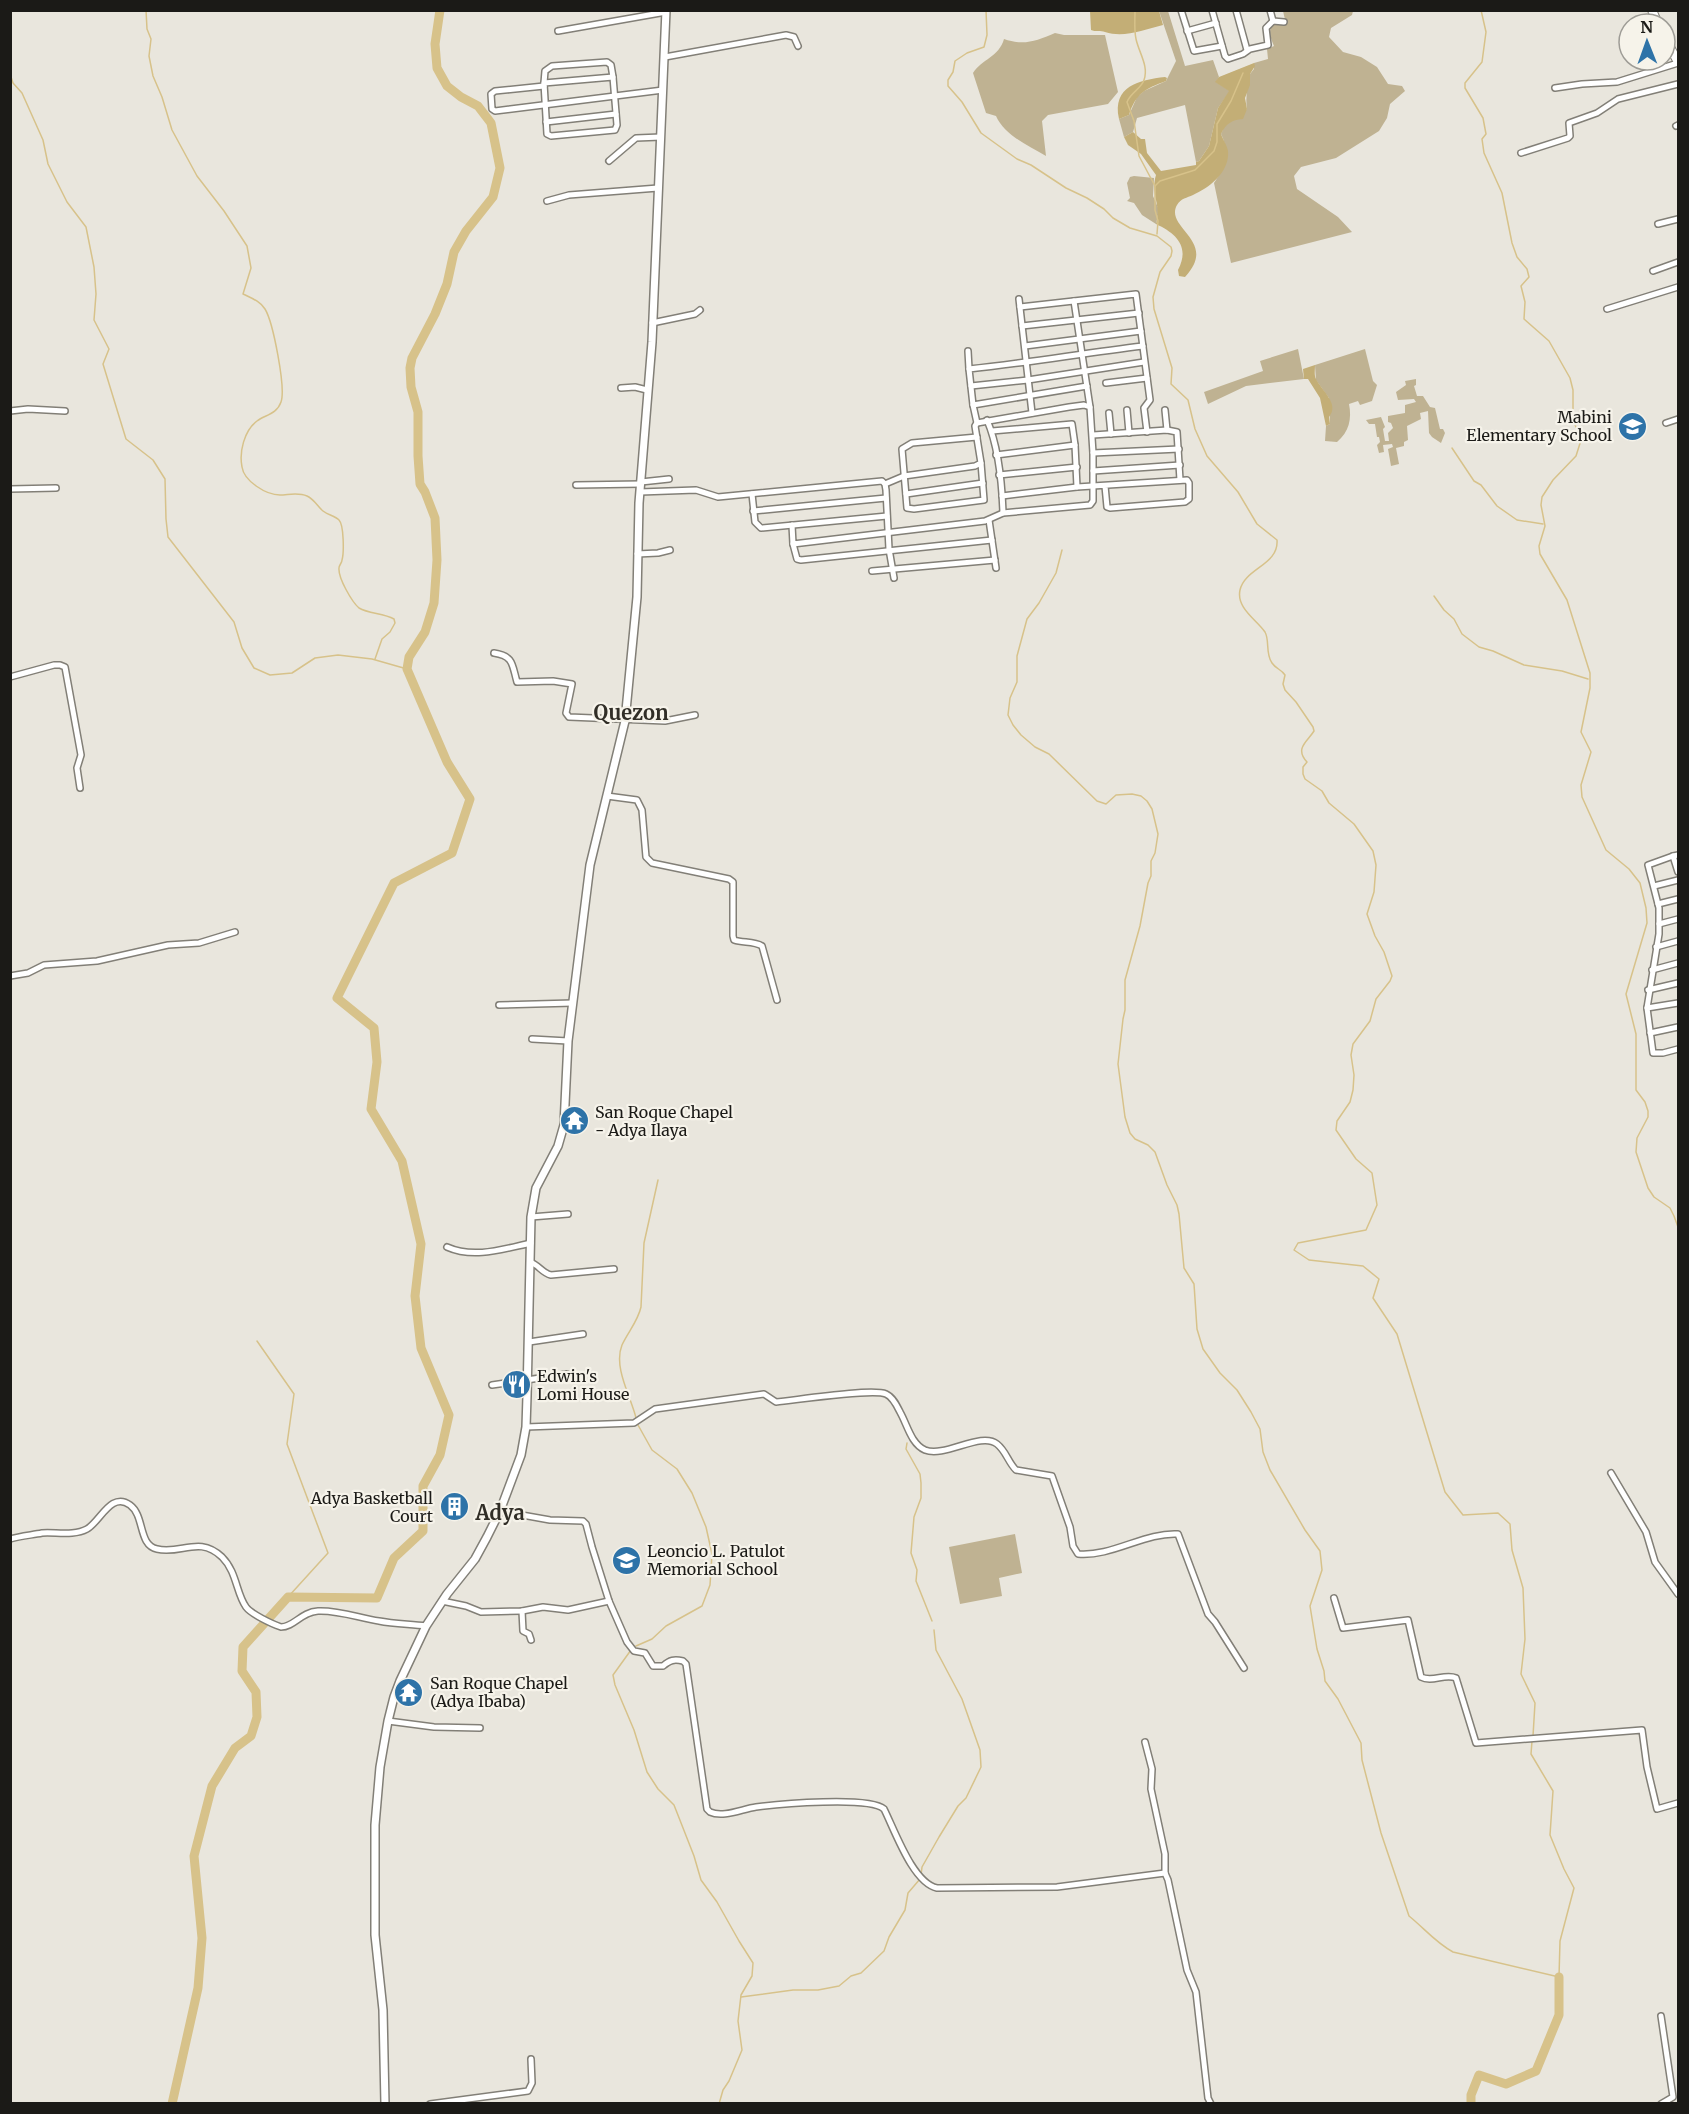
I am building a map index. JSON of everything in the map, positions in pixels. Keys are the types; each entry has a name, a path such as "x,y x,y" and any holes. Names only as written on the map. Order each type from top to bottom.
{"street":[{"path":"1180,10 1194,51 1222,46"},
{"path":"1212,10 1228,59 1243,54 1247,50 1268,45 1266,28 1273,21"},
{"path":"1236,10 1247,50"},
{"path":"1270,10 1273,21"},
{"path":"385,2103 383,2010 375,1935 375,1825 376,1796 388,1721 397,1689 426,1626 475,1559 500,1511 521,1455 526,1427 531,1217 536,1188 558,1146 564,1125 568,1041 590,865 625,721 637,597 637,554 652,323 666,11 558,31"},
{"path":"1273,21 1284,22"},
{"path":"1186,31 1216,23"},
{"path":"665,57 786,34 794,37 798,46"},
{"path":"608,62 611,65 615,96 617,125 615,130 550,136 546,132 544,85 545,71 552,66 608,62"},
{"path":"1555,88 1617,82 1678,62"},
{"path":"613,77 495,91 490,98 492,109 495,111 663,90"},
{"path":"1521,153 1568,138 1570,136 1569,123 1597,112 1611,102 1678,84"},
{"path":"546,122 616,114"},
{"path":"609,161 636,138 661,137"},
{"path":"548,201 569,195 658,188"},
{"path":"1658,225 1678,219"},
{"path":"1653,271 1678,262"},
{"path":"1607,309 1678,287"},
{"path":"1020,307 1074,301 1136,290 1150,400 1144,408 1147,432"},
{"path":"1019,299 1032,413"},
{"path":"793,544 989,520 1003,513 1090,505 1093,501 1093,435 1074,301"},
{"path":"652,323 695,314 700,310"},
{"path":"1022,326 1139,313"},
{"path":"1025,346 1141,331"},
{"path":"969,369 1143,346"},
{"path":"968,351 984,500 909,510 902,449 907,445 977,437"},
{"path":"971,386 1144,363"},
{"path":"1106,383 1147,378"},
{"path":"973,405 1087,386"},
{"path":"621,388 636,387 647,390"},
{"path":"977,423 1084,405 1090,407"},
{"path":"10,411 28,409 65,411"},
{"path":"1127,410 1129,433"},
{"path":"1165,410 1167,430"},
{"path":"1109,413 1111,434"},
{"path":"1666,423 1678,419"},
{"path":"987,420 992,431 1003,513"},
{"path":"992,431 1072,424 1077,487"},
{"path":"1093,435 1167,430 1177,432 1180,480"},
{"path":"996,455 1075,445"},
{"path":"1093,453 1179,449"},
{"path":"885,484 904,476 975,466 981,463"},
{"path":"1093,471 1180,465"},
{"path":"999,475 1077,466"},
{"path":"641,486 669,479"},
{"path":"1002,496 1093,485 1188,480 1189,499 1110,508 1107,507 1105,486"},
{"path":"576,485 696,490 718,497 882,481 885,484"},
{"path":"906,494 982,483"},
{"path":"885,484 889,549 894,578"},
{"path":"10,489 56,488"},
{"path":"752,494 755,522 761,528 887,516"},
{"path":"753,511 886,498"},
{"path":"989,520 996,568"},
{"path":"792,525 793,544 797,559 801,560 992,540"},
{"path":"637,554 670,550"},
{"path":"872,571 995,560"},
{"path":"978,562 979,570"},
{"path":"962,564 962,571"},
{"path":"942,565 943,573"},
{"path":"926,567 926,575"},
{"path":"909,568 910,576"},
{"path":"494,653 504,655 511,661 517,682 553,681 572,684 567,716 625,721 665,721 695,715"},
{"path":"10,677 54,665 65,667 81,756 77,768 80,788"},
{"path":"607,796 637,800 640,803 646,857 652,863 729,879 733,882 734,940 762,945 777,1000"},
{"path":"1678,872 1676,855 1648,864 1658,904 1659,924 1647,1008 1653,1053 1678,1049"},
{"path":"1654,886 1678,879"},
{"path":"1658,904 1678,898"},
{"path":"1659,924 1678,919"},
{"path":"10,976 44,965 97,961 168,945 198,943 235,932"},
{"path":"1656,947 1678,941"},
{"path":"1652,970 1678,963"},
{"path":"1648,990 1678,983"},
{"path":"499,1005 573,1003"},
{"path":"1647,1008 1678,1003"},
{"path":"1650,1033 1678,1027"},
{"path":"532,1039 568,1041"},
{"path":"531,1217 568,1214"},
{"path":"447,1247 460,1253 472,1254 531,1243"},
{"path":"530,1262 551,1275 614,1269"},
{"path":"529,1342 582,1334"},
{"path":"492,1385 567,1374"},
{"path":"526,1427 634,1423 655,1409 764,1394 776,1402 865,1392 886,1394 900,1410 914,1441 924,1449 937,1451 987,1441 996,1443 1016,1470 1052,1476 1070,1527 1074,1550 1078,1554 1178,1534 1208,1614 1244,1668"},
{"path":"1611,1473 1646,1532 1655,1562 1678,1594"},
{"path":"10,1539 43,1533 72,1533 87,1529 106,1509 117,1502 128,1503 135,1509 150,1547 159,1550 195,1545 211,1550 223,1558 232,1571 246,1607 281,1627 288,1627 301,1616 316,1611 339,1613 380,1622 426,1626"},
{"path":"500,1511 550,1520 583,1521 586,1524 609,1601 627,1642 634,1651 645,1653 653,1666 663,1666 677,1659 683,1660 686,1664 707,1809 710,1812 722,1814 756,1807 810,1803 879,1805 884,1809 918,1877 937,1888 1057,1887 1165,1873"},
{"path":"1334,1598 1343,1628 1408,1620 1421,1677 1426,1679 1451,1676 1456,1678 1476,1743 1642,1731 1647,1767 1657,1809 1678,1803"},
{"path":"442,1602 481,1612 522,1611 543,1607 574,1610 609,1601"},
{"path":"522,1611 523,1630 529,1634 531,1640"},
{"path":"388,1721 480,1728"},
{"path":"1145,1742 1152,1769 1151,1788 1166,1854 1165,1873 1187,1970 1196,1992 1208,2098 1211,2103"},
{"path":"1661,2016 1676,2096 1661,2103"},
{"path":"430,2103 528,2091 532,2083 531,2059"}],"shaded area":[{"path":"1090,11 1159,11 1163,25 1126,34 1093,31 1091,30"},
{"path":"1159,11 1168,11 1185,66 1213,60 1219,77 1216,82 1230,91 1218,108 1209,146 1196,162 1185,105 1137,118 1133,132 1124,137 1119,119 1129,115 1137,97 1144,91 1166,81 1176,61"},
{"path":"1283,11 1353,11 1352,15 1331,28 1329,37 1343,52 1361,57 1377,67 1388,84 1402,86 1405,91 1390,104 1387,118 1379,131 1336,158 1301,167 1294,176 1297,189 1338,217 1352,232 1231,263 1214,183 1221,172 1226,153 1221,134 1225,125 1247,109 1247,91 1254,63 1268,59 1267,49 1274,46 1270,33 1272,25 1286,24"},
{"path":"1055,33 1105,35 1118,92 1108,104 1048,115 1042,121 1046,156 1011,135 996,116 986,113 973,73 998,50 1004,39 1030,42"},
{"path":"1254,63 1245,98 1247,109 1243,119 1229,123 1221,134 1228,151 1226,166 1212,184 1177,205 1175,213 1178,221 1194,244 1196,254 1194,265 1185,277 1179,276 1182,248 1170,232 1156,224 1158,211 1154,188 1156,175 1141,154 1128,145 1124,137 1133,132 1141,139 1145,139 1147,153 1161,171 1196,165 1209,146 1218,108 1229,91 1215,82 1219,77"},
{"path":"1165,77 1166,81 1147,89 1138,97 1129,115 1119,119 1118,108 1124,92 1137,83"},
{"path":"1130,177 1154,178 1153,196 1159,210 1156,224 1142,215 1134,203 1127,201 1130,198 1127,183"},
{"path":"1298,349 1304,379 1246,386 1208,404 1204,392 1263,371 1260,361"},
{"path":"1365,349 1373,381 1377,385 1372,401 1360,405 1358,401 1349,404 1350,420 1347,430 1337,442 1325,441 1326,426 1330,424 1329,398 1316,380 1315,365"},
{"path":"1315,365 1316,379 1329,398 1332,407 1329,417 1330,424 1326,426 1320,398 1308,379 1304,379 1303,369"},
{"path":"1416,379 1414,386 1417,396 1423,396 1430,407 1435,408 1440,429 1443,429 1445,433 1441,443 1432,437 1429,433 1428,411 1420,413 1421,419 1407,426 1408,440 1404,442 1404,446 1396,448 1399,464 1391,466 1388,449 1393,447 1392,444 1383,445 1384,452 1379,453 1377,445 1380,442 1375,424 1369,424 1366,420 1381,417 1385,427 1383,429 1385,441 1389,441 1388,433 1393,428 1388,422 1388,416 1405,413 1405,405 1416,402 1414,399 1398,400 1396,392 1406,385 1405,381"},
{"path":"1015,1534 1022,1573 999,1578 1002,1596 960,1604 949,1547"}],"waterway":[{"path":"146,10 147,29 151,39 149,56 153,76 172,130 197,176 247,246 251,268 243,294 263,306 275,340 282,383 281,402 277,409 252,425 242,448 242,467 251,482 262,490 280,495 307,496 323,511 339,520 342,527 343,546 339,572 346,590 359,608 394,619 395,623 382,639 375,659"},
{"path":"172,2104 198,1988 202,1938 194,1856 212,1786 235,1748 251,1736 257,1717 256,1692 242,1671 243,1647 288,1597 377,1598 394,1558 423,1531 423,1486 440,1455 449,1415 421,1348 415,1296 421,1244 402,1161 371,1109 377,1062 374,1028 337,998 394,883 452,853 470,799 447,762 407,669 409,657 425,632 434,603 437,560 435,518 420,484 418,412 411,387 410,368 412,358 435,314 447,284 454,252 466,231 493,197 500,168 491,123 478,106 447,86 437,68 435,44 440,10"},
{"path":"986,10 987,35 984,47 967,53 955,61 948,86 962,102 981,133 1017,159 1087,198 1130,228 1157,236 1171,247 1171,256 1160,272 1153,297 1154,309 1172,368 1171,384 1188,400 1195,429 1207,456 1238,492 1257,524 1277,540 1273,555 1243,583 1240,590 1241,602 1265,632 1270,659 1285,675 1283,684 1285,690 1313,727 1314,731 1302,749 1303,757 1307,762 1303,767 1305,779 1322,791 1329,803 1354,824 1373,851 1376,865 1374,892 1367,914 1392,976 1376,999 1370,1021 1353,1044 1351,1055 1354,1075 1353,1090 1350,1102 1337,1121 1336,1130 1356,1159 1372,1173 1377,1205 1366,1230 1298,1243 1294,1250 1309,1260 1363,1266 1379,1279 1373,1298 1397,1334 1445,1492 1463,1515 1498,1513 1510,1524 1512,1550 1523,1588 1525,1639 1521,1674 1535,1703 1533,1736"},
{"path":"1481,10 1486,32 1482,62 1465,83 1465,88 1483,118 1486,134 1482,139 1484,153 1502,193 1517,257 1527,269 1529,277 1521,286 1525,302 1524,319 1549,341 1570,378 1573,390 1573,420 1582,437 1576,456 1553,480 1542,497 1541,505 1545,526 1539,546 1540,554 1567,600 1590,673 1590,688 1581,732 1591,752 1581,785 1582,797 1606,850 1629,869 1640,883 1646,908 1647,923 1626,994 1636,1034 1636,1090 1645,1102 1648,1111 1648,1117 1637,1138 1636,1152 1648,1188 1654,1197 1670,1208 1674,1216 1678,1227 1678,1247"},
{"path":"1135,11 1135,36 1145,75 1143,83 1127,102 1134,121 1139,156 1155,186 1157,234"},
{"path":"1155,186 1160,181 1195,170 1214,151 1217,142 1217,124 1231,101 1243,73"},
{"path":"10,74 13,83 22,93 43,140 48,164 67,202 86,227 94,267 96,294 94,320 109,349 103,364 126,439 153,460 165,479 168,537 234,622 242,648 254,668 270,675 292,673 315,658 338,655 372,659 407,669"},
{"path":"1452,448 1474,481 1481,485 1497,506 1517,520 1543,524"},
{"path":"1062,550 1056,573 1027,619 1017,656 1017,682 1010,698 1008,715 1021,735 1035,747 1049,754 1097,801 1106,804 1116,795 1132,794 1141,796 1152,809 1158,834 1140,926 1125,980 1125,1010 1118,1064 1125,1117 1130,1133 1155,1152 1177,1205 1184,1268 1194,1284 1197,1329 1203,1349 1220,1373 1237,1390 1251,1412 1260,1429 1263,1452 1270,1470 1320,1551 1322,1570 1310,1606 1317,1649 1325,1681 1338,1699 1361,1743 1362,1760 1381,1833 1409,1916 1453,1952 1559,1977 1560,1941 1574,1888 1550,1835 1553,1791 1531,1754 1532,1741"},
{"path":"1434,596 1454,619 1462,634 1479,647 1524,665 1562,671 1588,679"},
{"path":"636,1418 621,1372 620,1354 622,1345 640,1312 644,1243 658,1180"},
{"path":"257,1341 294,1394 287,1444 328,1553 288,1597"},
{"path":"636,1646 652,1639 666,1626 702,1606 710,1585 712,1554 706,1527 692,1493 677,1469 652,1450 638,1425"},
{"path":"907,1443 906,1449 920,1474 921,1483 921,1498 914,1517 911,1553 917,1570 916,1581 932,1621"},
{"path":"921,1875 922,1867 958,1806 966,1798 981,1767 980,1750 962,1699 936,1650 934,1630"},
{"path":"631,1650 613,1675 647,1772 658,1789 674,1805 701,1880 717,1902 753,1963 752,1976 741,1995 738,2021 742,2050 723,2090 719,2104"},
{"path":"741,1997 839,1986 851,1976 861,1973 884,1951 889,1937 905,1910 908,1893 920,1879"},
{"path":"1471,2104 1471,2095 1479,2075 1506,2084 1536,2071 1559,2015 1559,1977"}],"place":[{"name":"Mabini Elementary School","path":"1633,426"},
{"name":"San Roque Chapel - Adya Ilaya","path":"574,1121"},
{"name":"Edwin's Lomi House","path":"516,1385"},
{"name":"Adya Basketball Court","path":"454,1507"},
{"name":"Leoncio L. Patulot Memorial School","path":"626,1560"},
{"name":"San Roque Chapel (Adya Ibaba)","path":"409,1692"}],"district":[{"name":"Quezon","path":"631,712"},
{"name":"Adya","path":"500,1512"}]}
